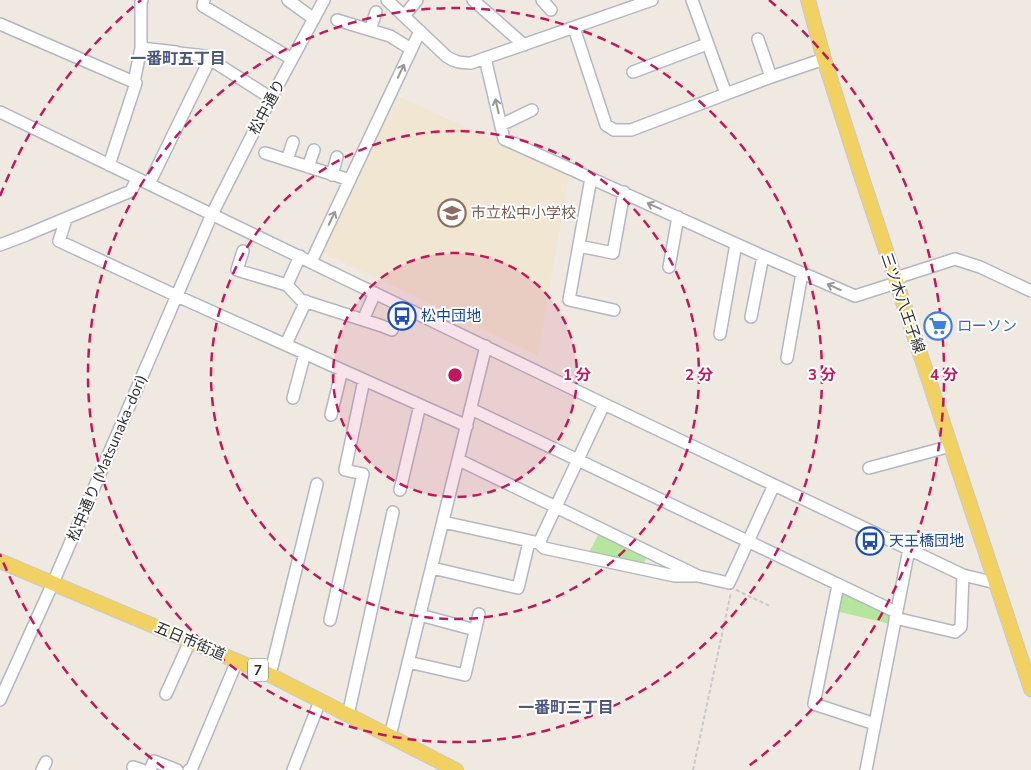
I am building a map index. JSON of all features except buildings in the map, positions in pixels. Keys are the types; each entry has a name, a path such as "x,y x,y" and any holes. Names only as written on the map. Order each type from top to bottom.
{"main road":[{"name":"三ツ木八王子線","path":"808,0 824,59 896,283 1031,689"},
{"name":"五日市街道","path":"1,565 53,583 270,675 456,770"}],"street":[{"path":"109,165 136,83 134,82 141,48 142,0"},
{"path":"204,0 203,6 292,59"},
{"path":"288,0 314,19"},
{"name":"松中通り","path":"212,214 271,98 324,0"},
{"path":"387,0 446,56 462,63 471,63 652,0"},
{"path":"404,16 417,0"},
{"path":"473,0 524,45"},
{"path":"542,0 551,10"},
{"path":"692,0 726,94"},
{"path":"370,30 376,12"},
{"path":"338,20 390,36 411,49"},
{"path":"0,24 134,82"},
{"path":"574,28 606,125 614,130 631,130 824,59"},
{"path":"311,262 420,31"},
{"path":"758,39 771,77"},
{"path":"632,72 707,44"},
{"path":"141,48 205,56 271,98"},
{"path":"485,58 504,139 855,296 896,283 902,276 954,258 980,267 1031,291"},
{"path":"148,184 210,59"},
{"path":"501,125 532,110"},
{"path":"0,112 909,550 963,575 996,583"},
{"path":"287,160 293,142"},
{"path":"308,167 314,150"},
{"path":"265,153 350,180"},
{"path":"332,174 337,157"},
{"path":"591,178 569,300 614,310"},
{"path":"0,245 132,191 137,179"},
{"path":"579,246 612,253 624,192"},
{"name":"松中通り (Matsunaka-dori)","path":"0,700 53,583 212,214"},
{"path":"669,267 678,217"},
{"path":"66,219 59,241 467,426"},
{"path":"720,334 736,244"},
{"path":"243,251 237,270 287,285 301,300 392,330"},
{"path":"287,285 300,256"},
{"path":"751,317 763,256"},
{"path":"787,358 802,273"},
{"path":"363,320 376,293"},
{"path":"286,344 306,301"},
{"path":"390,736 486,346"},
{"path":"293,398 305,353"},
{"path":"331,415 342,370"},
{"path":"330,620 363,474 345,470 364,380"},
{"path":"432,568 518,588 534,542 556,507 604,404"},
{"path":"400,490 420,405"},
{"path":"471,409 838,585 896,615 955,632 961,627 963,575"},
{"path":"869,468 951,446"},
{"path":"459,460 698,576"},
{"path":"270,675 317,484"},
{"path":"443,522 534,542 544,548 675,576 698,576 729,583 774,485"},
{"path":"348,715 393,512"},
{"path":"866,770 909,550"},
{"path":"838,585 814,704 875,724"},
{"path":"408,662 465,676 479,614"},
{"path":"420,615 468,628"},
{"path":"165,687 190,641"},
{"path":"189,770 192,768 237,661"},
{"path":"294,770 320,700"},
{"path":"150,770 154,760 177,770"}],"path":[{"path":"693,770 732,588 770,606"}],"shaded area":[{"name":"市立松中小学校","path":"397,96 569,174 538,356 323,252"}],"green space":[{"path":"600,532 648,554 643,566 588,554"},
{"path":"839,590 891,613 890,624 836,611"}],"place":[{"name":"市立松中小学校","path":"452,213"},
{"name":"松中団地","path":"402,316"},
{"name":"ローソン","path":"938,326"},
{"name":"天王橋団地","path":"870,541"}],"district":[{"name":"一番町五丁目","path":"178,58"},
{"name":"一番町三丁目","path":"566,707"}]}
